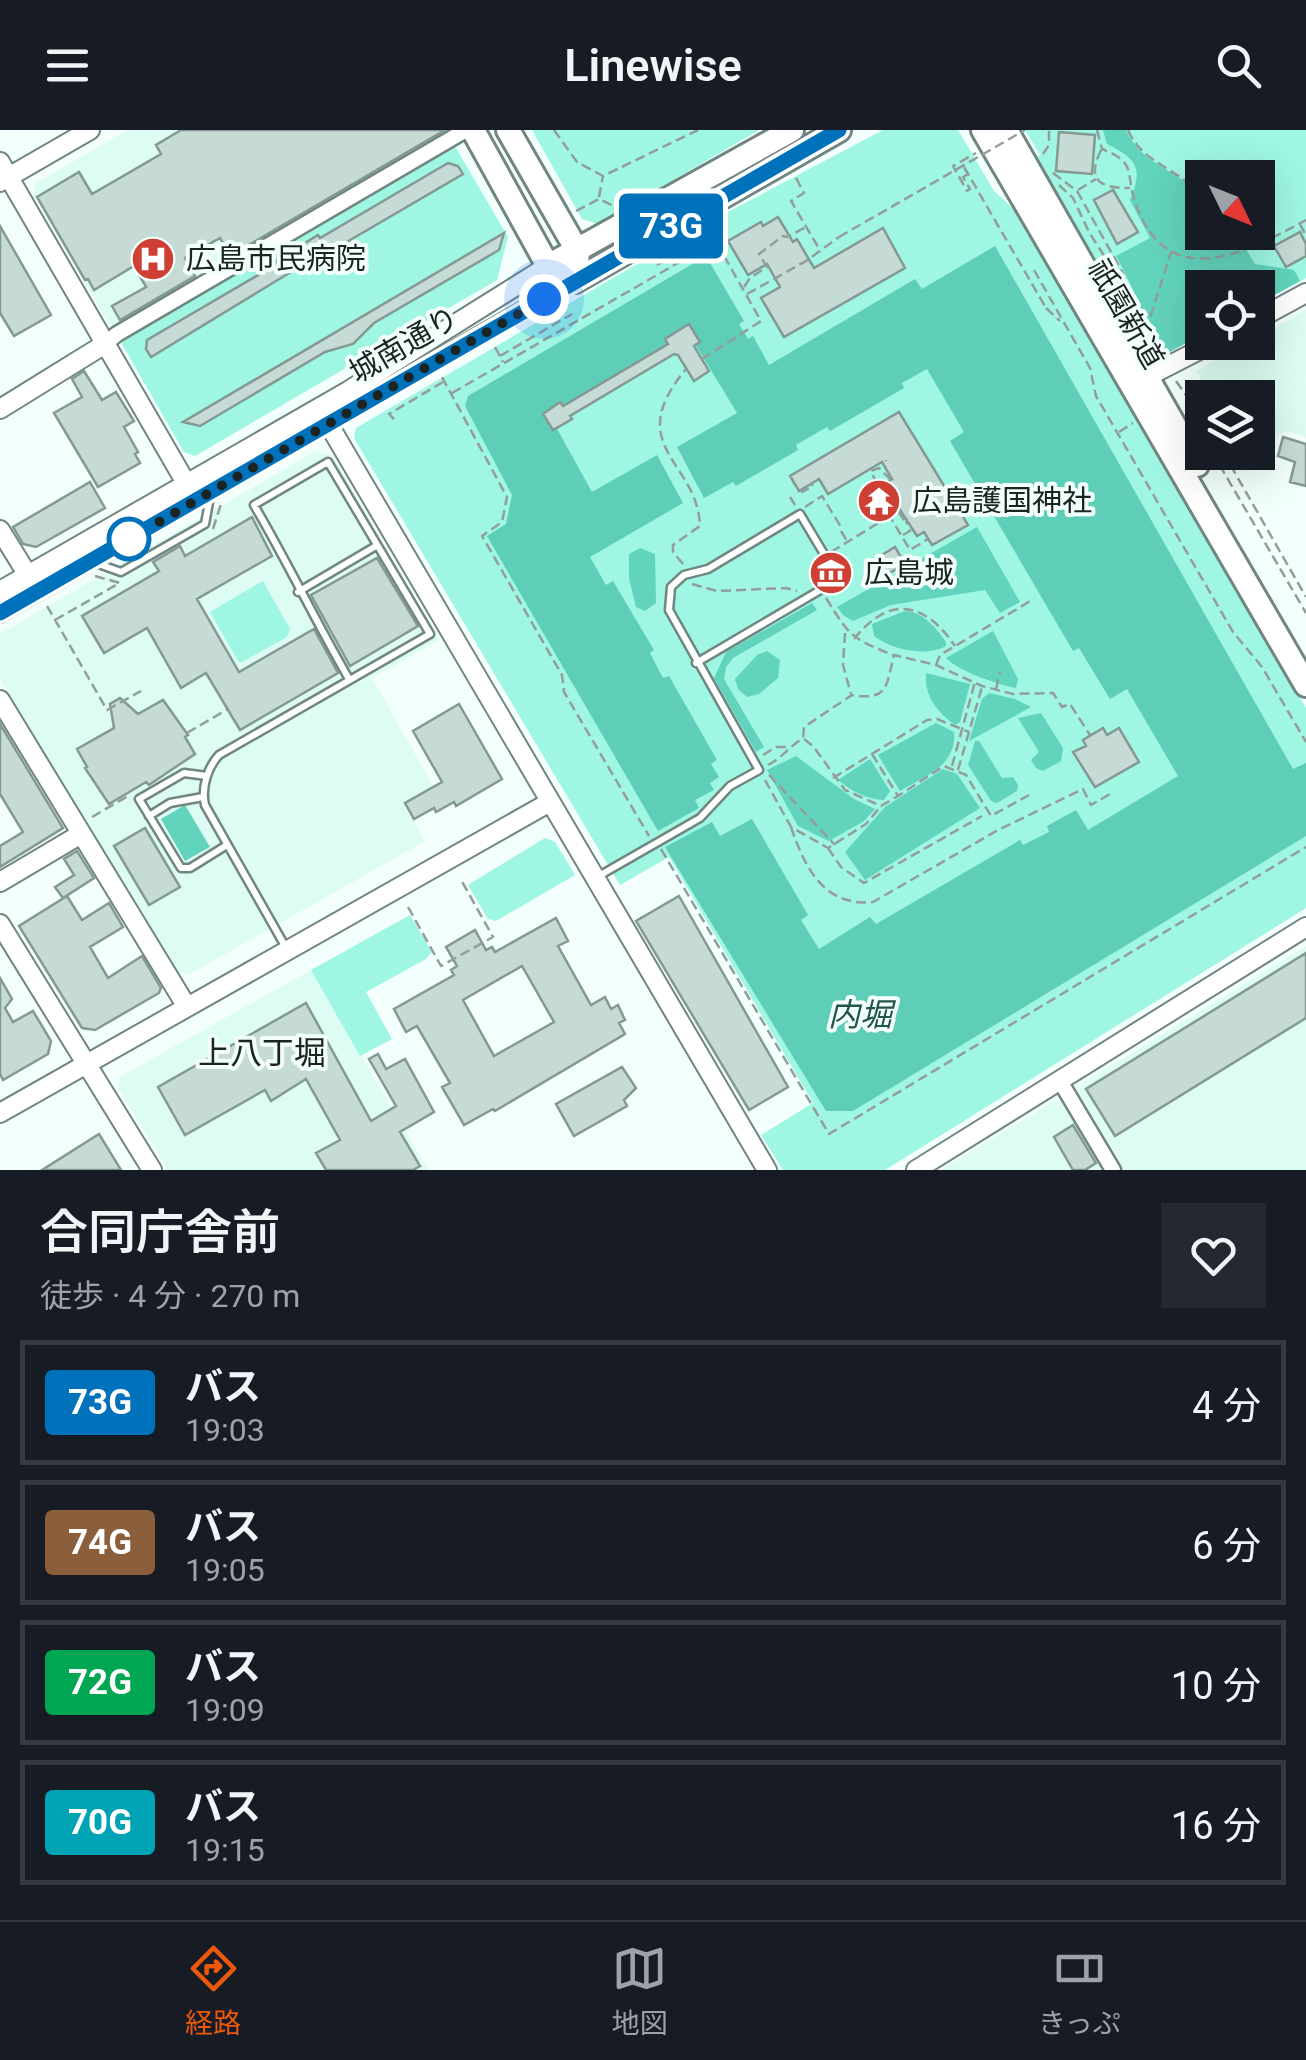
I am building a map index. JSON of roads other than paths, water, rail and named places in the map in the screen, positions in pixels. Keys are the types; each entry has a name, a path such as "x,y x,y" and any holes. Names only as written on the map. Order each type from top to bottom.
{"highway":[{"path":"470,130 548,266 575,281 578,252 508,130"},
{"path":"548,266 792,130"},
{"name":"城南通り","path":"575,281 840,130"},
{"name":"祇園新道","path":"1006,130 1156,373 1306,660"},
{"name":"祇園新道","path":"980,141 1156,373 1306,684"}],"street":[{"path":"90,130 3,174 198,492"},
{"path":"0,409 117,334 470,130"},
{"name":"城南通り","path":"0,613 324,416 548,266"},
{"name":"城南通り","path":"324,416 575,281"},
{"path":"1275,310 1306,293"},
{"path":"1156,373 1185,358"},
{"path":"324,416 764,1168"},
{"name":"城南通り","path":"0,592 37,590 198,492"},
{"path":"0,530 37,590"},
{"path":"0,700 187,1006"},
{"path":"0,1113 550,802"},
{"path":"0,882 81,834"},
{"path":"0,924 152,1170"},
{"path":"916,1170 1306,927"},
{"path":"1060,1081 1113,1170"}],"lane":[{"path":"288,950 203,797 211,764 219,754 430,634 328,462 254,505 291,568 298,592 349,679"},
{"path":"595,878 700,818 730,786 759,770 696,663 669,610 671,587 687,574 708,570 800,514 839,579 696,663"},
{"path":"298,592 376,546"},
{"path":"208,776 184,773 139,799 180,868 190,868 227,844"},
{"path":"150,816 170,804 203,797"}],"water":[{"name":"内堀","path":"995,246 1293,769 1306,763 1306,836 853,1111 826,1111 665,847 712,822 720,836 752,819 808,915 801,920 819,949 870,917 876,924 1020,840 1023,845 1049,832 1047,826 1076,810 1088,830 1178,776 1127,689 1110,699 1079,648 1073,651 950,441 964,432 927,369 902,383 904,388 830,431 827,427 796,445 798,450 736,486 733,482 704,498 677,447 737,413 695,344 669,344 562,407 556,427 592,492 657,455 683,503 590,557 606,585 613,581 654,650 650,653 663,678 669,676 717,760 711,764 719,777 710,783 714,790 695,800 699,808 658,831 487,536 506,524 512,495 465,406 468,396 706,256 744,321 739,324 748,339 753,336 769,365 915,279 922,289"}],"place":[{"name":"広島市民病院","path":"153,259"},
{"name":"広島護国神社","path":"879,501"},
{"name":"広島城","path":"831,573"}],"district":[{"name":"上八丁堀","path":"262,1053"}]}
